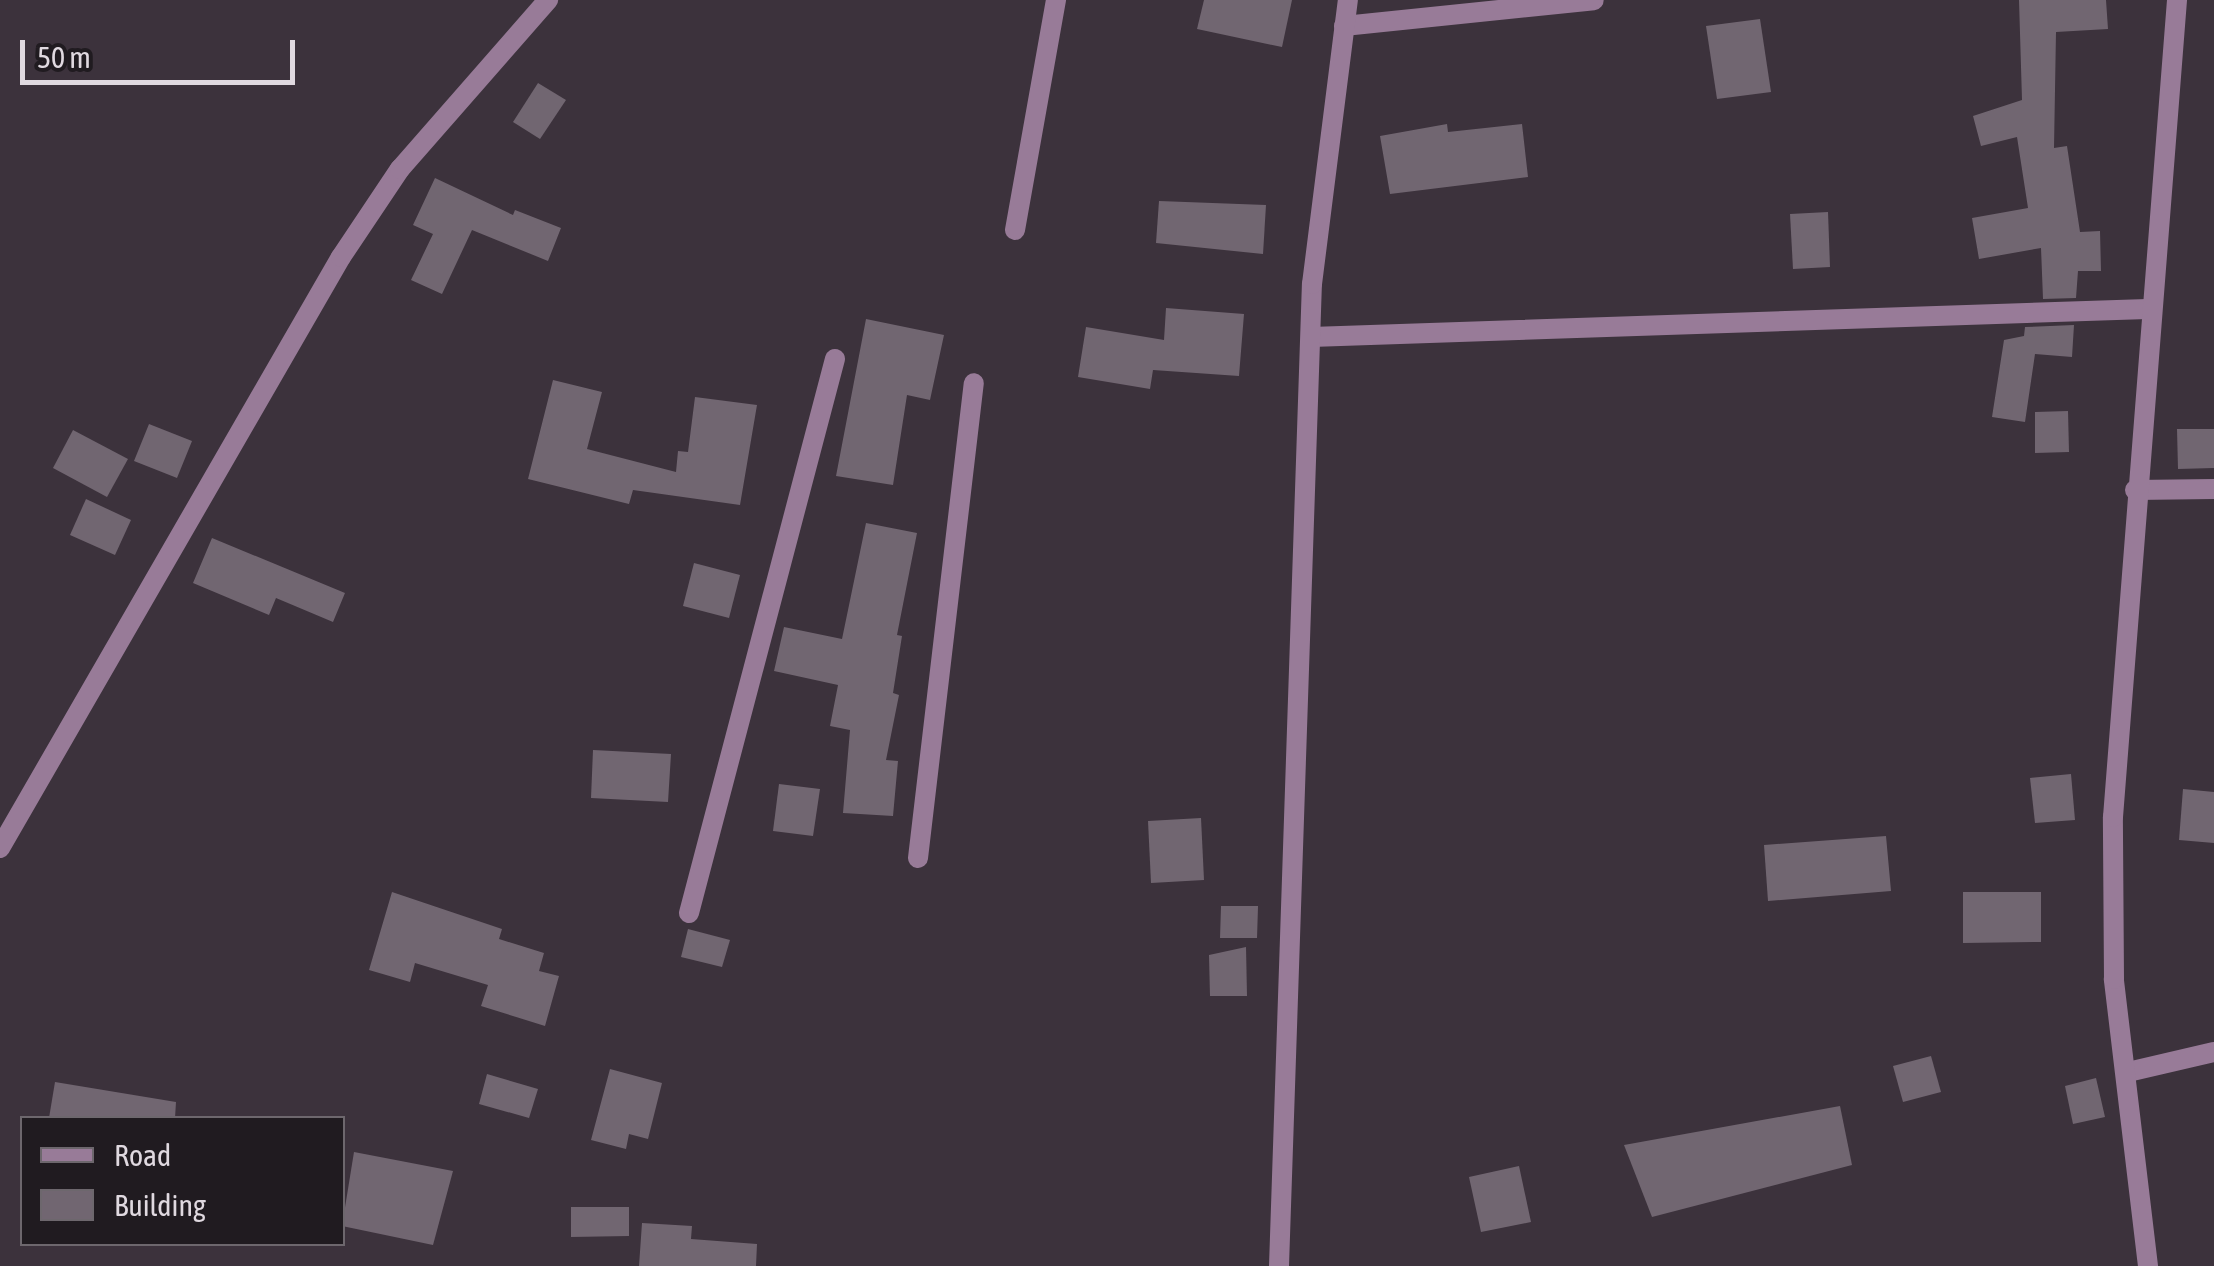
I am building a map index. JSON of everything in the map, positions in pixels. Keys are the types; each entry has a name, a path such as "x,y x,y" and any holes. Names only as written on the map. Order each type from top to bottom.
{"street":[{"path":"0,848 342,256 400,169 548,0"},
{"path":"1015,230 1056,0"},
{"path":"1280,1266 1312,284 1348,0"},
{"path":"1344,26 1594,0"},
{"path":"2148,1266 2114,979 2113,817 2148,309 2177,0"},
{"path":"1312,337 2148,309"},
{"path":"688,913 835,359"},
{"path":"918,858 974,382"},
{"path":"2135,490 2214,488"},
{"path":"2128,1072 2214,1052"}],"building":[{"path":"1204,0 1292,0 1282,47 1197,29"},
{"path":"2019,0 2106,0 2108,29 2056,32 2054,148 2067,146 2080,232 2100,231 2101,271 2078,271 2076,298 2043,299 2041,248 1979,259 1972,218 2028,208 2017,137 1981,146 1973,116 2022,100"},
{"path":"1760,19 1771,92 1717,99 1706,26"},
{"path":"538,83 566,100 540,139 513,122"},
{"path":"1447,124 1448,132 1522,124 1528,177 1390,194 1380,136"},
{"path":"435,178 513,215 515,210 561,228 548,261 472,230 442,294 411,280 433,234 413,225"},
{"path":"1159,201 1266,205 1263,254 1156,243"},
{"path":"1828,212 1830,267 1793,269 1790,214"},
{"path":"1166,308 1244,314 1239,376 1153,370 1150,389 1078,377 1086,327 1164,340"},
{"path":"866,319 944,335 930,400 907,395 893,485 836,476"},
{"path":"2074,325 2072,357 2035,354 2025,422 1992,417 2004,340 2024,336 2025,327"},
{"path":"553,380 602,392 587,449 676,472 678,451 688,452 695,397 757,405 740,505 633,490 629,504 528,479"},
{"path":"2068,411 2069,452 2035,453 2035,412"},
{"path":"149,424 192,441 177,478 134,461"},
{"path":"2177,429 2214,429 2214,468 2178,469"},
{"path":"73,430 128,459 107,497 53,468"},
{"path":"86,499 131,520 115,555 70,535"},
{"path":"866,523 917,533 897,635 902,636 893,693 899,695 886,760 898,761 893,816 843,813 850,730 830,726 838,685 774,671 784,627 842,639"},
{"path":"212,538 345,593 333,622 276,598 269,615 193,583"},
{"path":"694,563 740,575 729,618 683,606"},
{"path":"593,750 671,754 668,802 591,798"},
{"path":"2071,774 2075,820 2035,823 2030,778"},
{"path":"779,784 820,789 813,836 773,831"},
{"path":"2183,789 2214,792 2214,843 2179,840"},
{"path":"1201,818 1204,880 1151,883 1148,821"},
{"path":"1886,836 1891,891 1768,901 1764,845"},
{"path":"392,892 502,929 499,939 544,953 539,971 559,976 545,1026 481,1006 488,985 415,963 410,982 369,970"},
{"path":"1963,892 2041,892 2041,942 1963,943"},
{"path":"1221,906 1258,906 1257,938 1220,938"},
{"path":"688,929 730,940 722,967 681,957"},
{"path":"1246,947 1247,996 1210,996 1209,955"},
{"path":"1931,1056 1941,1092 1903,1102 1893,1066"},
{"path":"610,1069 662,1083 648,1139 629,1134 626,1149 591,1140"},
{"path":"487,1074 538,1089 529,1118 479,1104"},
{"path":"2096,1078 2105,1117 2073,1124 2065,1086"},
{"path":"55,1082 176,1102 175,1116 49,1116"},
{"path":"1840,1106 1852,1165 1652,1217 1624,1145"},
{"path":"354,1152 453,1171 433,1245 345,1227"},
{"path":"1519,1166 1531,1222 1481,1232 1469,1177"},
{"path":"571,1207 629,1207 629,1236 571,1237"},
{"path":"642,1223 692,1226 691,1239 757,1244 756,1266 639,1266"}]}
